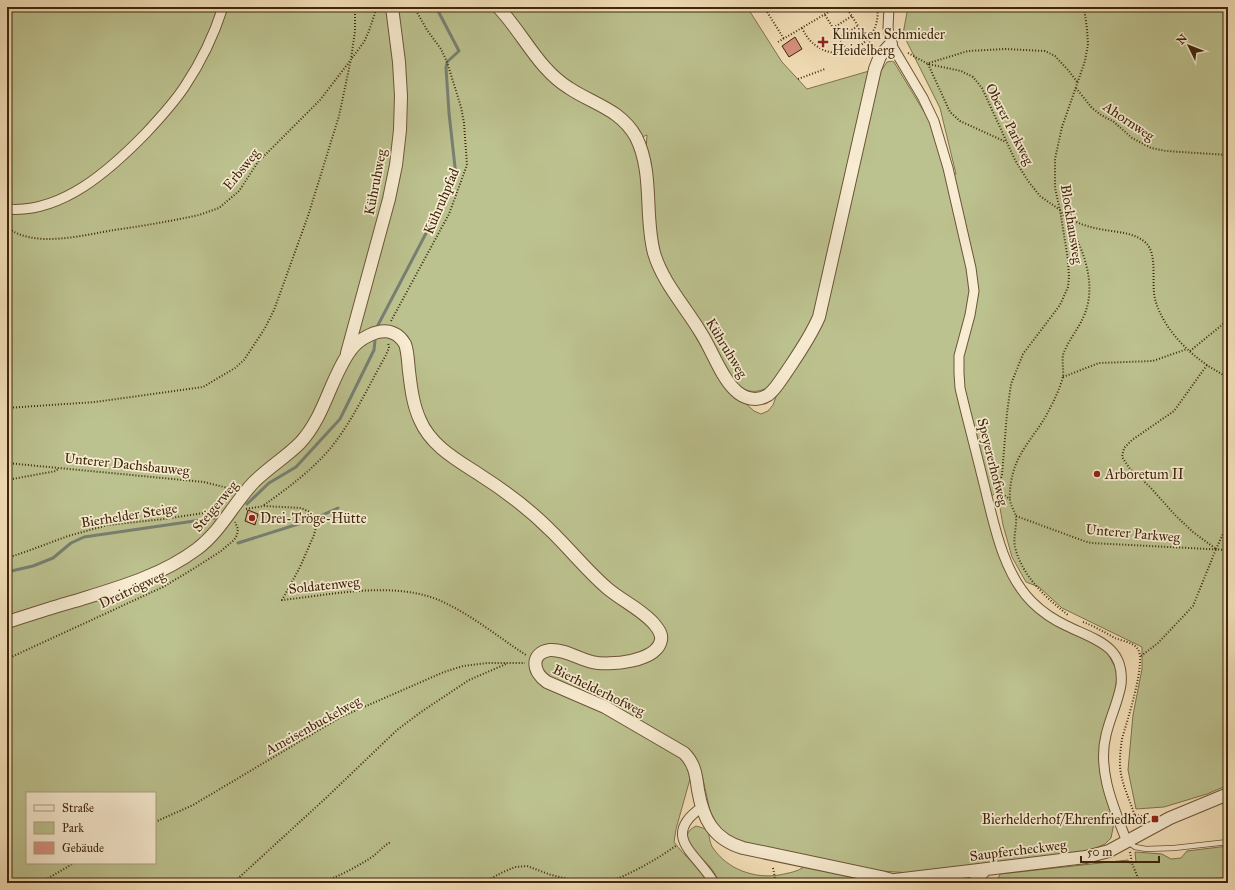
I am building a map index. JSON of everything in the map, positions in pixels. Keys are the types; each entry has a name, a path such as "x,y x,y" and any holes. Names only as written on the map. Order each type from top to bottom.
{"street":[{"path":"7,209 31,208 60,199 94,180 125,154 169,108 185,88 210,42 223,7"},
{"name":"Kühruhweg","path":"346,358 348,343 372,266 396,165 400,130 401,90 392,7"},
{"name":"Kühruhweg","path":"498,7 555,78 573,91 613,112 623,120 633,133 642,152 646,167 651,235 660,269 673,293 701,332 730,385 742,396 751,398 766,396 775,388 804,346 819,317 875,69 882,53 891,44"},
{"path":"889,7 888,28 891,44"},
{"name":"Speyererhofweg","path":"891,44 923,98 934,121 948,168 968,252 974,291 970,315 960,350 959,373 964,404 988,500 1004,555 1012,573 1032,602 1050,617 1105,644 1113,651 1119,662 1121,685 1106,734 1103,752 1107,786 1131,842"},
{"path":"346,358 355,345 364,338 386,331"},
{"name":"Bierhelderhofweg","path":"386,331 396,335 404,344 407,351 414,400 418,416 424,428 433,440 451,455 520,502 607,588 654,624 660,634 659,644 654,652 647,656 630,661 598,663 553,650 542,653 538,658 531,659 537,672 545,681 605,707 684,753 691,761 694,768 706,820 723,839 736,846 899,882"},
{"name":"Steigerweg","path":"7,622 119,588 157,572 198,549 211,537 256,480 298,445 309,432 319,415 346,358"},
{"name":"Saupfercheckweg","path":"899,882 1104,853 1131,842 1170,818 1228,794"},
{"path":"702,807 690,817 686,823 683,831 683,840 686,847 708,873 714,883"},
{"path":"974,883 986,869"}],"lane":[{"path":"1131,842 1138,848 1154,849 1228,842"}],"path":[{"path":"7,408 95,402 203,387 235,368 244,360 265,328 280,296 308,216 339,116 351,59 355,31 355,7"},
{"name":"Erbsweg","path":"7,227 13,232 29,238 71,239 112,230 164,223 199,215 218,208 239,191 258,162 320,100 364,42 377,7"},
{"name":"Kühruhpfad","path":"386,331 403,296 449,214 467,165 464,123 461,107 447,62 441,49 427,30 414,7"},
{"path":"764,7 784,39"},
{"path":"778,42 837,7"},
{"path":"846,7 867,40 882,53"},
{"path":"802,28 808,39 819,48 832,52 848,52 858,48 867,40 876,26 877,7"},
{"name":"Blockhausweg","path":"988,500 997,491 1002,475 1011,384 1023,354 1060,305 1068,286 1068,260 1055,188 1054,159 1062,127 1085,61 1088,44 1084,7"},
{"path":"1220,7 1228,10"},
{"path":"825,15 848,52"},
{"path":"833,28 852,16"},
{"path":"839,38 858,26"},
{"path":"1007,142 960,121 950,112 928,64 968,51 1005,49 1045,51 1054,56 1078,83"},
{"name":"Oberer Parkweg","path":"906,52 928,64 961,71 973,77 982,88 988,99 1014,160 1040,196 1066,216 1078,223 1133,235 1145,242 1152,253 1154,290 1157,305 1165,322 1186,349"},
{"path":"798,79 825,69"},
{"name":"Ahornweg","path":"1076,88 1092,108 1114,122 1132,138 1151,148 1166,152 1228,156"},
{"path":"1060,210 1070,225 1084,256 1090,285 1088,299 1084,316 1064,353 1062,377 1049,410 1017,461 1012,475 1010,499 1016,516 1015,545 1029,578 1036,587 1070,616"},
{"path":"1190,350 1228,320"},
{"path":"264,506 318,461 344,430 389,348 386,331"},
{"path":"1062,377 1099,363 1153,361 1186,349 1190,350 1207,365 1228,378"},
{"path":"1207,365 1174,411 1132,440 1124,448 1122,458 1130,469 1150,487 1175,515 1193,532 1216,549"},
{"name":"Unterer Dachsbauweg","path":"7,463 204,482 228,488 234,508"},
{"path":"7,480 56,471 59,468"},
{"path":"997,491 1010,499"},
{"name":"Soldatenweg","path":"234,508 248,509 264,506 301,508 310,512 315,519 316,528 314,535 300,567 282,600 378,589 414,593 440,601 465,613 531,659"},
{"name":"Bierhelder Steige","path":"7,558 68,536 108,525 164,520 234,508"},
{"name":"Dreitrögweg","path":"7,659 163,587 222,551 234,540 237,535 238,528 234,508"},
{"name":"Unterer Parkweg","path":"1016,516 1091,543 1228,550"},
{"path":"1141,656 1158,643 1193,606 1228,523"},
{"path":"1078,620 1133,645 1138,649 1141,656 1132,707 1123,739 1120,761 1123,784 1137,824 1131,842 1131,857 1140,883"},
{"name":"Ameisenbuckelweg","path":"156,822 193,805 341,717 444,672 462,666 487,663 507,664 531,659"},
{"path":"233,883 327,797 397,730 469,680 507,664"},
{"path":"606,883 626,875 660,856 683,840"},
{"path":"319,883 356,867 378,852 387,843 391,842"},
{"path":"40,883 72,864"},
{"path":"483,883 501,872 515,867 527,866 551,875 585,883"},
{"path":"774,868 776,883"}],"green space":[{"path":"7,7 747,7 782,62 807,89 869,71 813,323 770,386 765,389 748,391 735,384 673,284 659,252 653,206 651,162 646,150 647,135 632,141 641,167 644,223 688,323 721,382 734,398 745,403 754,411 761,414 768,411 773,405 777,394 826,313 876,90 881,71 887,62 894,62 929,120 947,178 956,174 940,108 903,34 908,7 1228,7 1228,785 1207,794 1164,807 1136,809 1128,770 1133,715 1142,669 1142,647 1062,608 1039,587 1026,582 1012,557 1003,525 997,491 985,503 996,546 1005,570 1048,620 1062,629 1100,645 1108,654 1116,669 1117,677 1115,693 1103,730 1104,788 1114,823 1111,838 1105,844 1091,850 1070,854 911,873 880,871 754,847 729,836 718,827 710,811 702,775 690,779 676,829 674,842 708,883 7,883"},
{"path":"696,826 704,828 707,831 712,846 726,862 742,871 751,874 770,876 793,872 805,866 853,876 856,883 720,883 710,867 688,841 687,836 690,830"},
{"path":"1228,846 1228,877 1180,883 996,883 1000,874 1128,860 1129,863 1136,862 1135,852 1162,854 1171,859 1181,858 1187,851"}],"building":[{"path":"795,37 802,49 789,57 782,46"},
{"name":"Drei-Tröge-Hütte","path":"248,510 258,514 255,525 245,521"}],"waterway":[{"path":"378,325 456,176 446,68 447,62 459,51 436,7"},
{"path":"247,504 269,483 296,467 340,419 374,350 375,340"},
{"path":"318,517 338,508"},
{"path":"7,572 33,566 53,558 71,543 84,537 215,518"},
{"path":"238,543 311,520"}],"place":[{"name":"Kliniken Schmieder Heidelberg","path":"823,42"},
{"name":"Arboretum II","path":"1097,474"},
{"name":"Drei-Tröge-Hütte","path":"252,518"},
{"name":"Bierhelderhof/Ehrenfriedhof","path":"1155,819"}]}
